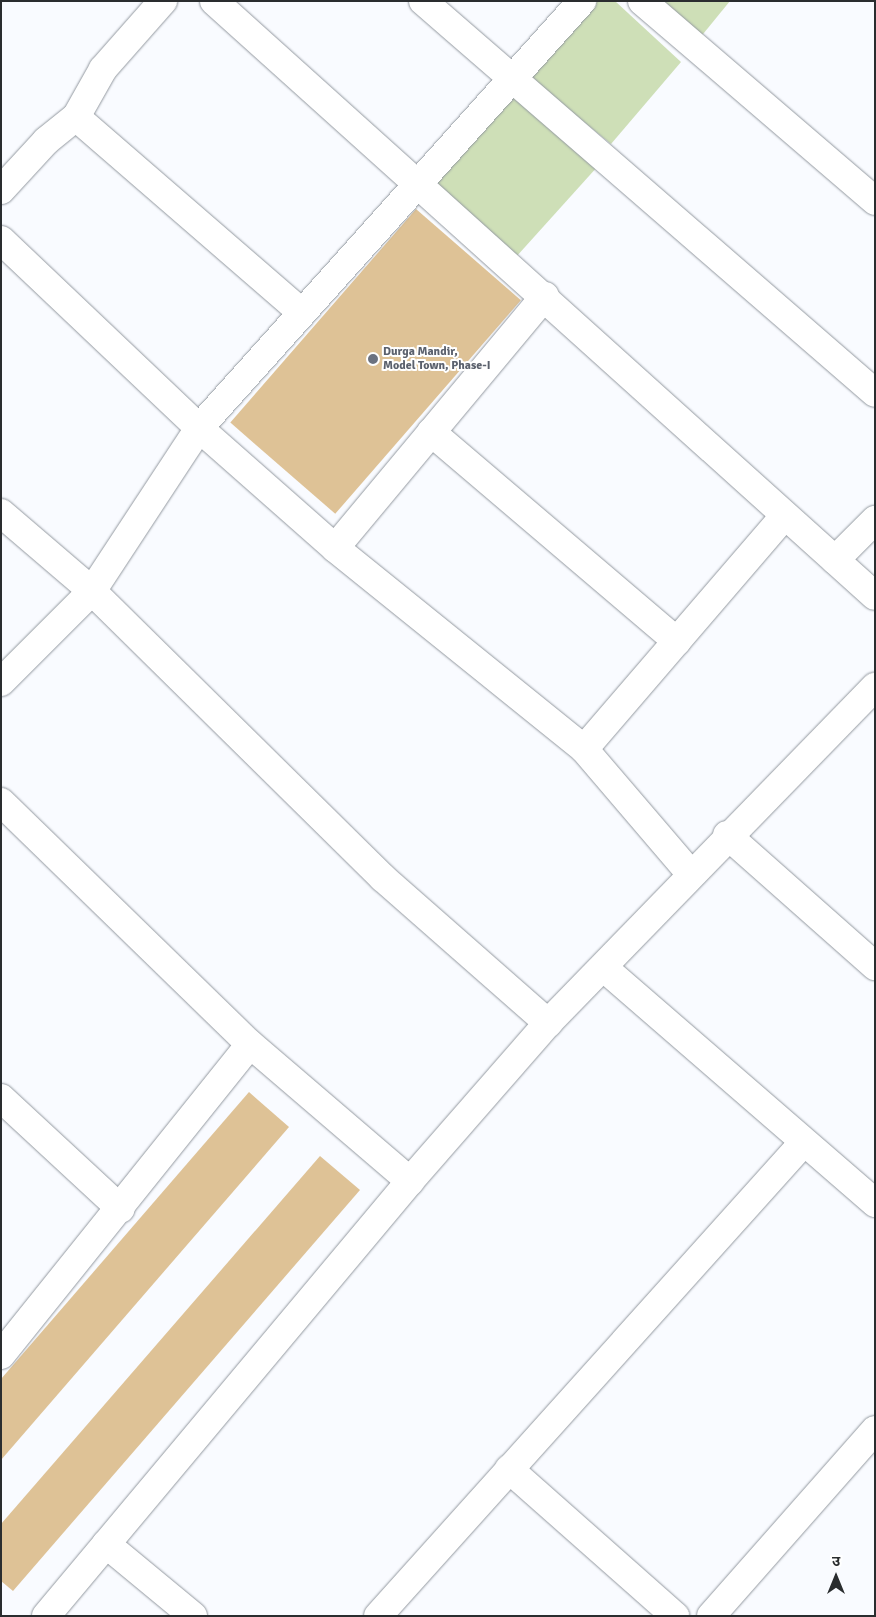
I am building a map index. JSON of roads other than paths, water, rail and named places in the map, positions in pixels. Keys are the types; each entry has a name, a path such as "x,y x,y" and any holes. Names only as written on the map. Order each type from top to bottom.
{"street":[{"path":"1,190 46,141 76,117 103,69 163,1"},
{"path":"214,1 417,184 545,296 875,596"},
{"path":"423,1 875,393"},
{"path":"1,682 92,591 199,428 582,1"},
{"path":"642,1 875,201"},
{"path":"76,117 302,313"},
{"path":"1,240 199,428 335,548 584,749 690,873"},
{"path":"335,548 545,296"},
{"path":"431,432 677,641"},
{"path":"1,513 92,591 384,878 548,1024"},
{"path":"584,749 785,515"},
{"path":"835,560 875,520"},
{"path":"46,1616 410,1181 548,1024 604,968 690,873 875,687"},
{"path":"1,802 250,1044 410,1181"},
{"path":"728,835 871,956"},
{"path":"604,968 803,1143 871,1192"},
{"path":"1,1355 121,1209 250,1044"},
{"path":"1,1098 121,1209"},
{"path":"378,1616 803,1143"},
{"path":"711,1616 875,1430"},
{"path":"509,1469 675,1616"},
{"path":"106,1544 193,1616"}],"place":[{"name":"Durga Mandir, Model Town, Phase-I","path":"373,359"}]}
